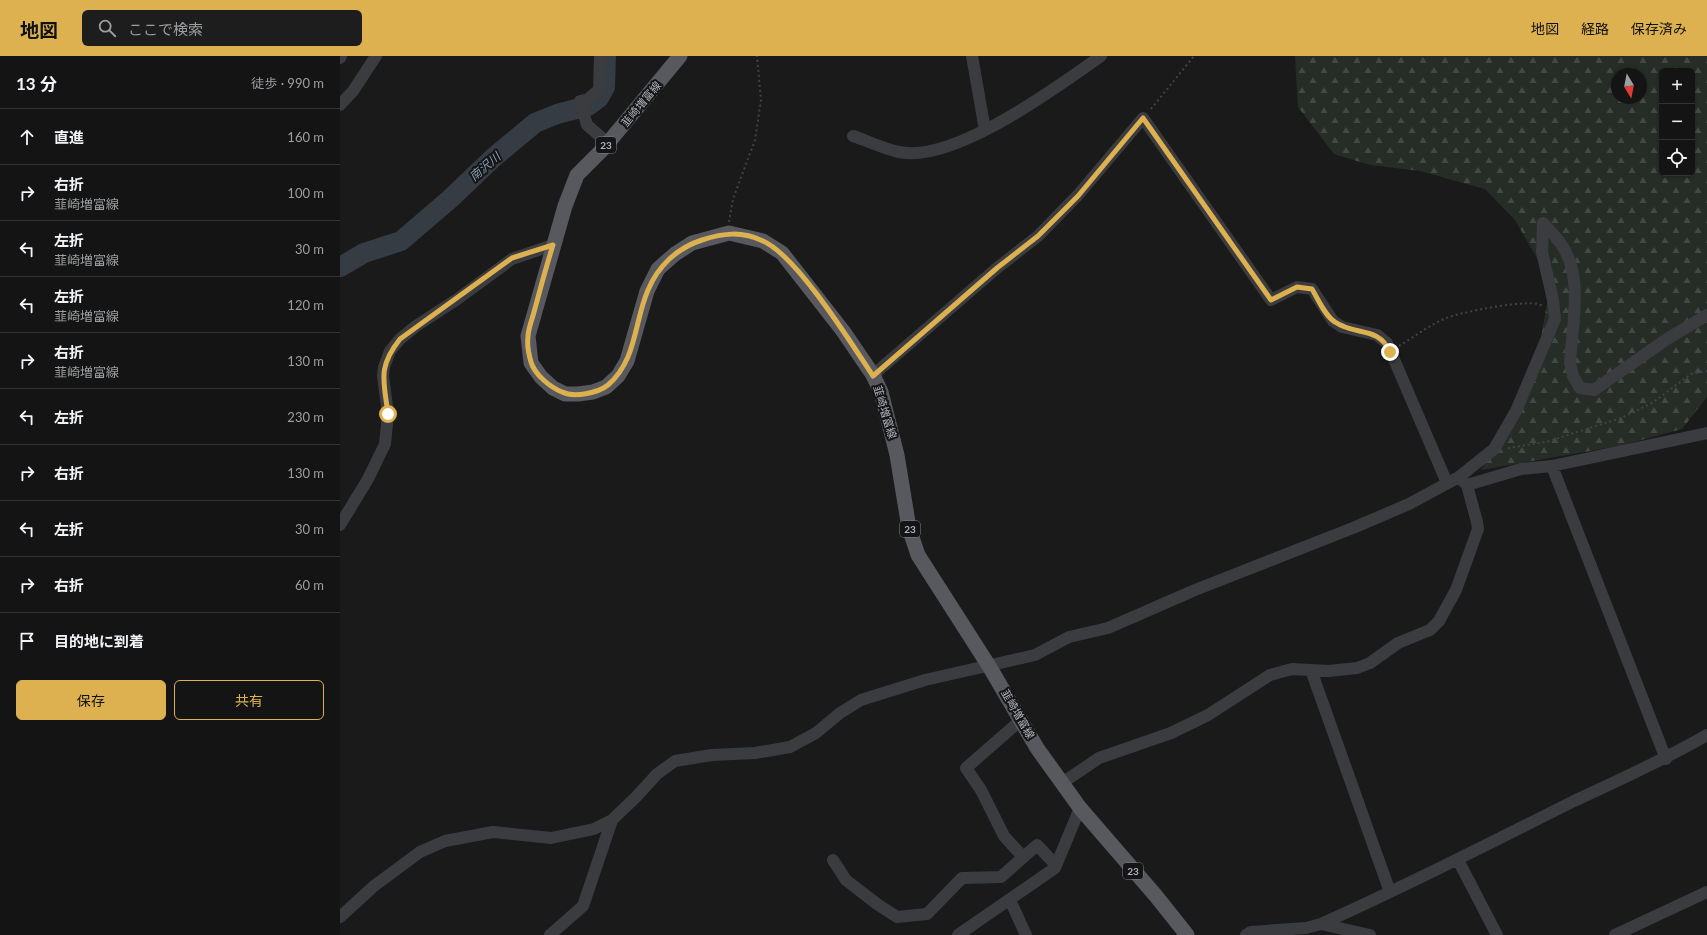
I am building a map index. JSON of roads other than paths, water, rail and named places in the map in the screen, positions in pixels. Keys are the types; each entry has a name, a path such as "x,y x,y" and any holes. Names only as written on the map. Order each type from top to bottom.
{"main road":[{"name":"韮崎増富線","path":"680,56 608,143 577,175 565,206 553,245 528,336 531,363 541,377 553,388 565,394 593,392 606,387 618,376 627,361 647,291 658,269 675,254 692,243 729,233 763,241 782,253 843,330 873,376 881,392 897,455 909,528 918,555 989,666 1037,748 1080,808 1156,896 1187,935"}],"street":[{"path":"340,105 353,91 376,56"},
{"path":"600,56 598,90 588,99 580,102 587,125 608,143"},
{"path":"972,56 985,130"},
{"path":"853,136 900,152 917,153 940,150 965,141 985,130 1054,89 1101,56"},
{"path":"873,376 997,268 1038,236 1078,196 1143,118 1271,300 1297,287 1312,289 1333,321 1342,327 1377,335 1387,343 1447,483"},
{"path":"1463,481 1494,449 1516,411 1555,319 1553,300 1542,252 1543,223 1562,244 1571,264 1575,282 1570,363 1573,376 1580,388 1594,390 1667,339 1707,315"},
{"path":"340,525 368,479 385,444 388,414 383,376 384,367 390,351 400,339 416,326 456,300 512,258 553,245"},
{"path":"340,917 374,886 391,873 420,852 445,840 493,832 551,838 594,829 612,820 636,798 657,774 675,761 712,755 755,753 790,747 816,733 840,713 861,700 925,680 1035,655 1069,637 1108,628 1195,590 1353,528 1409,504 1447,483 1521,469 1552,466 1707,433"},
{"path":"1552,466 1666,758"},
{"path":"1062,783 1099,758 1171,733 1208,715 1270,676 1292,669 1329,671 1358,668 1370,663 1398,643 1430,630 1439,621 1456,590 1478,529 1478,522 1463,481"},
{"path":"1312,670 1390,892"},
{"path":"1021,720 966,768 981,790 1004,836 1023,857"},
{"path":"1246,935 1251,932 1306,928 1321,924 1458,860 1575,801 1666,758 1707,736"},
{"path":"958,935 1055,868 1080,808"},
{"path":"550,935 584,906 612,820"},
{"path":"833,860 846,880 877,904 897,917 927,914 962,878 1001,877 1037,845 1056,865"},
{"path":"1458,860 1497,935"},
{"path":"1615,935 1707,892"},
{"path":"1010,900 1026,935"},
{"path":"1321,924 1370,935"}],"waterway":[{"name":"南沢川","path":"340,267 364,253 401,241 450,199 493,158 535,123 557,114 588,106 599,98 605,87 606,56"}]}
